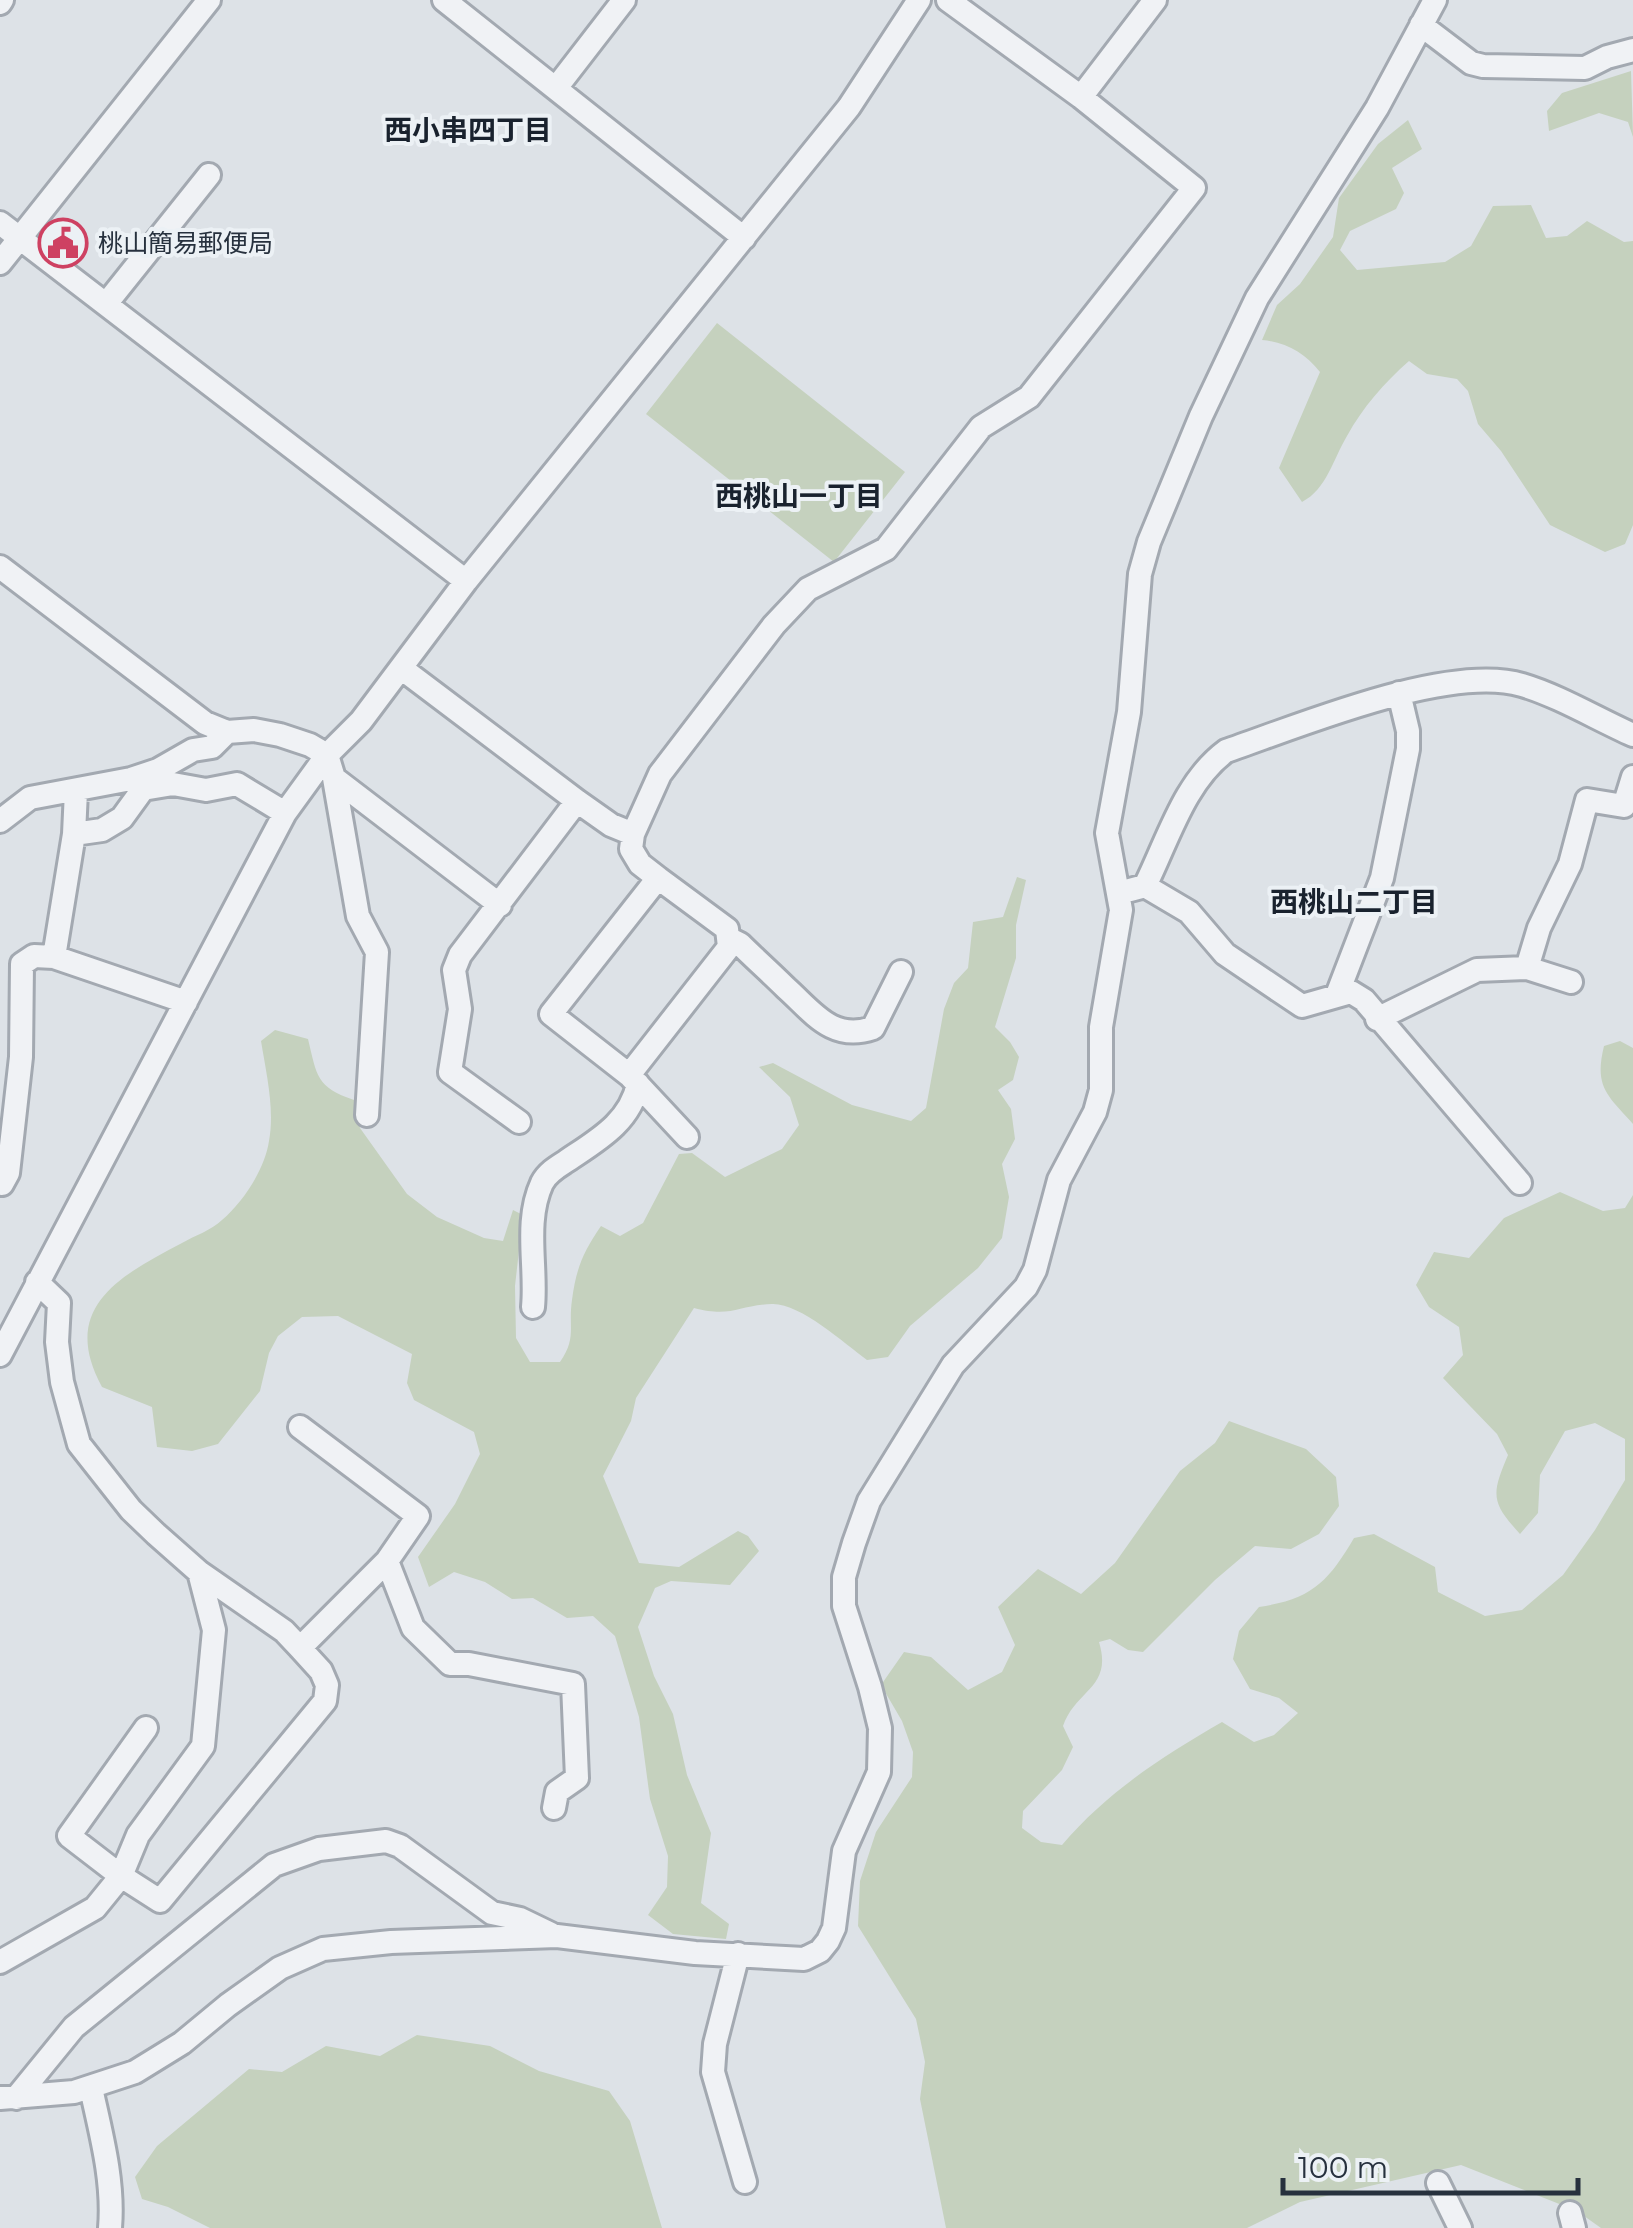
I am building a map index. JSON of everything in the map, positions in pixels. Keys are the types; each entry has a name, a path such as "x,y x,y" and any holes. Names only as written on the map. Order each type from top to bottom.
{"street":[{"path":"0,263 209,0"},
{"path":"444,0 744,238"},
{"path":"556,88 624,0"},
{"path":"0,1355 284,813 849,107 919,0"},
{"path":"532,1307 536,1278 530,1242 542,1183 552,1170 619,1124 635,1100 633,1080 729,947 728,930 640,864 631,849 633,834 660,774 808,588 886,549 981,427 1029,397 1194,188 1080,97 948,0"},
{"path":"1080,97 1156,0"},
{"path":"8,2098 91,2088 160,2058 280,1968 322,1949 391,1942 557,1936 694,1953 804,1958 820,1950 834,1928 844,1851 879,1772 880,1728 844,1606 844,1577 869,1502 902,1445 953,1365 1026,1287 1035,1270 1058,1180 1095,1112 1101,1090 1101,1028 1121,910 1107,833 1130,712 1140,574 1166,494 1257,298 1352,150 1434,0"},
{"path":"1421,25 1471,63 1483,66 1585,68 1633,50"},
{"path":"106,304 209,175"},
{"path":"0,223 466,582"},
{"path":"0,567 206,723 227,732 254,730 280,735 327,755 358,916 377,952 368,1115"},
{"path":"401,668 578,802 611,825 633,834"},
{"path":"1118,896 1145,886 1188,795 1210,763 1226,751 1399,693 1497,680 1524,685 1633,736"},
{"path":"1337,995 1382,878 1408,749 1399,693"},
{"path":"0,822 30,798 158,770 193,750 212,746 227,732"},
{"path":"1527,968 1539,928 1570,864 1587,800 1624,806 1633,777"},
{"path":"334,778 500,905"},
{"path":"74,834 102,830 122,818 144,789 159,786 206,790 237,784 284,813"},
{"path":"54,957 74,834 76,790"},
{"path":"519,1122 450,1072 460,1009 454,970 460,954 578,802"},
{"path":"658,878 551,1014 633,1080 687,1136"},
{"path":"1145,886 1189,912 1225,954 1302,1006 1352,992 1421,1063 1520,1183"},
{"path":"1362,926 1371,1009"},
{"path":"730,939 740,944 813,1016 856,1034 873,1028 901,972"},
{"path":"2,1184 8,1172 21,1057 22,964 34,956 54,957 186,1002"},
{"path":"1371,1009 1477,970 1527,968 1571,982"},
{"path":"37,1282 59,1304 57,1342 62,1382 80,1444 131,1510 200,1572 284,1632 321,1671 327,1685 325,1702 160,1900 69,1836 146,1728"},
{"path":"0,1307 24,1306"},
{"path":"300,1426 418,1516 386,1561 300,1648"},
{"path":"386,1561 413,1628 450,1664 573,1684 576,1778 557,1792 554,1808"},
{"path":"0,1962 95,1908 121,1876 138,1835 204,1746 214,1630 200,1572"},
{"path":"8,2098 74,2027 162,1954 274,1865 319,1849 386,1841 400,1846 492,1913 520,1918 557,1936"},
{"path":"738,1954 715,2044 712,2072 745,2182"},
{"path":"91,2088 106,2153 112,2205 110,2228"},
{"path":"1438,2183 1460,2228"}],"green space":[{"path":"1631,71 1633,137 1628,122 1599,113 1549,131 1547,111 1562,93"},
{"path":"1408,120 1422,149 1392,168 1404,193 1396,209 1350,231 1340,250 1357,270 1445,262 1471,246 1493,206 1531,205 1546,238 1567,236 1587,221 1624,242 1633,241 1633,525 1625,544 1605,552 1550,525 1501,451 1478,424 1468,391 1457,379 1427,374 1409,361 1367,405 1324,481 1311,496 1302,502 1279,468 1320,372 1294,350 1262,340 1277,305 1300,284 1333,237 1339,198 1378,144"},
{"path":"717,323 905,472 834,562 646,414"},
{"path":"1017,877 1026,880 1016,925 1016,958 995,1027 1019,1057 1013,1080 998,1090 1011,1109 1015,1139 1002,1164 1009,1197 1002,1238 978,1268 910,1326 888,1357 867,1360 821,1325 783,1305 717,1312 694,1308 636,1398 631,1421 603,1476 639,1563 679,1567 738,1531 748,1536 759,1551 730,1585 671,1581 655,1588 638,1627 654,1676 673,1714 687,1775 711,1833 701,1903 729,1924 726,1939 673,1934 648,1915 667,1887 668,1856 650,1799 639,1717 615,1636 593,1616 567,1618 533,1598 512,1599 485,1582 454,1572 429,1587 418,1557 455,1504 480,1454 474,1432 414,1400 407,1383 412,1354 338,1316 302,1317 278,1336 269,1353 260,1391 218,1444 192,1451 157,1447 152,1407 102,1387 91,1359 88,1336 92,1315 102,1298 137,1268 218,1224 252,1184 267,1152 271,1129 261,1041 275,1030 308,1039 325,1085 354,1100 360,1128 407,1194 437,1217 484,1238 503,1241 513,1210 523,1215 515,1286 516,1338 530,1362 560,1362 570,1339 578,1270 601,1226 620,1236 643,1223 679,1154 692,1153 725,1177 782,1149 799,1125 790,1097 759,1067 773,1063 852,1105 911,1121 926,1108 944,1009 954,983 968,968 973,922 1003,917"},
{"path":"1620,1041 1633,1048 1633,1124 1602,1081 1604,1046"},
{"path":"1560,1192 1603,1211 1625,1208 1633,1195 1633,2228 1601,2228 1577,2211 1461,2165 1300,2202 1247,2228 946,2228 920,2099 925,2062 916,2019 858,1926 860,1881 876,1832 912,1777 913,1752 902,1721 881,1685 904,1652 931,1657 968,1690 1002,1672 1015,1645 998,1607 1038,1569 1081,1594 1115,1563 1180,1471 1215,1443 1229,1421 1306,1449 1336,1477 1339,1506 1319,1534 1291,1549 1255,1546 1143,1652 1128,1650 1110,1639 1099,1642 1102,1657 1097,1679 1063,1726 1073,1747 1062,1770 1023,1811 1022,1828 1041,1842 1062,1845 1137,1776 1222,1722 1254,1742 1274,1735 1298,1713 1279,1698 1250,1689 1233,1659 1239,1631 1259,1607 1293,1599 1317,1586 1354,1538 1374,1534 1435,1567 1438,1592 1485,1616 1522,1610 1563,1575 1595,1530 1625,1480 1625,1439 1595,1423 1565,1431 1540,1475 1538,1513 1520,1534 1497,1498 1508,1455 1497,1434 1443,1378 1463,1355 1459,1327 1429,1307 1416,1285 1434,1252 1469,1258 1504,1218"},
{"path":"417,2035 490,2046 539,2071 609,2091 630,2121 662,2228 210,2228 142,2199 135,2177 157,2146 249,2069 282,2072 326,2046 380,2056"}],"place":[{"name":"桃山簡易郵便局","path":"63,243"}],"district":[{"name":"西小串四丁目","path":"468,130"},
{"name":"西桃山一丁目","path":"799,496"},
{"name":"西桃山二丁目","path":"1354,902"}]}
